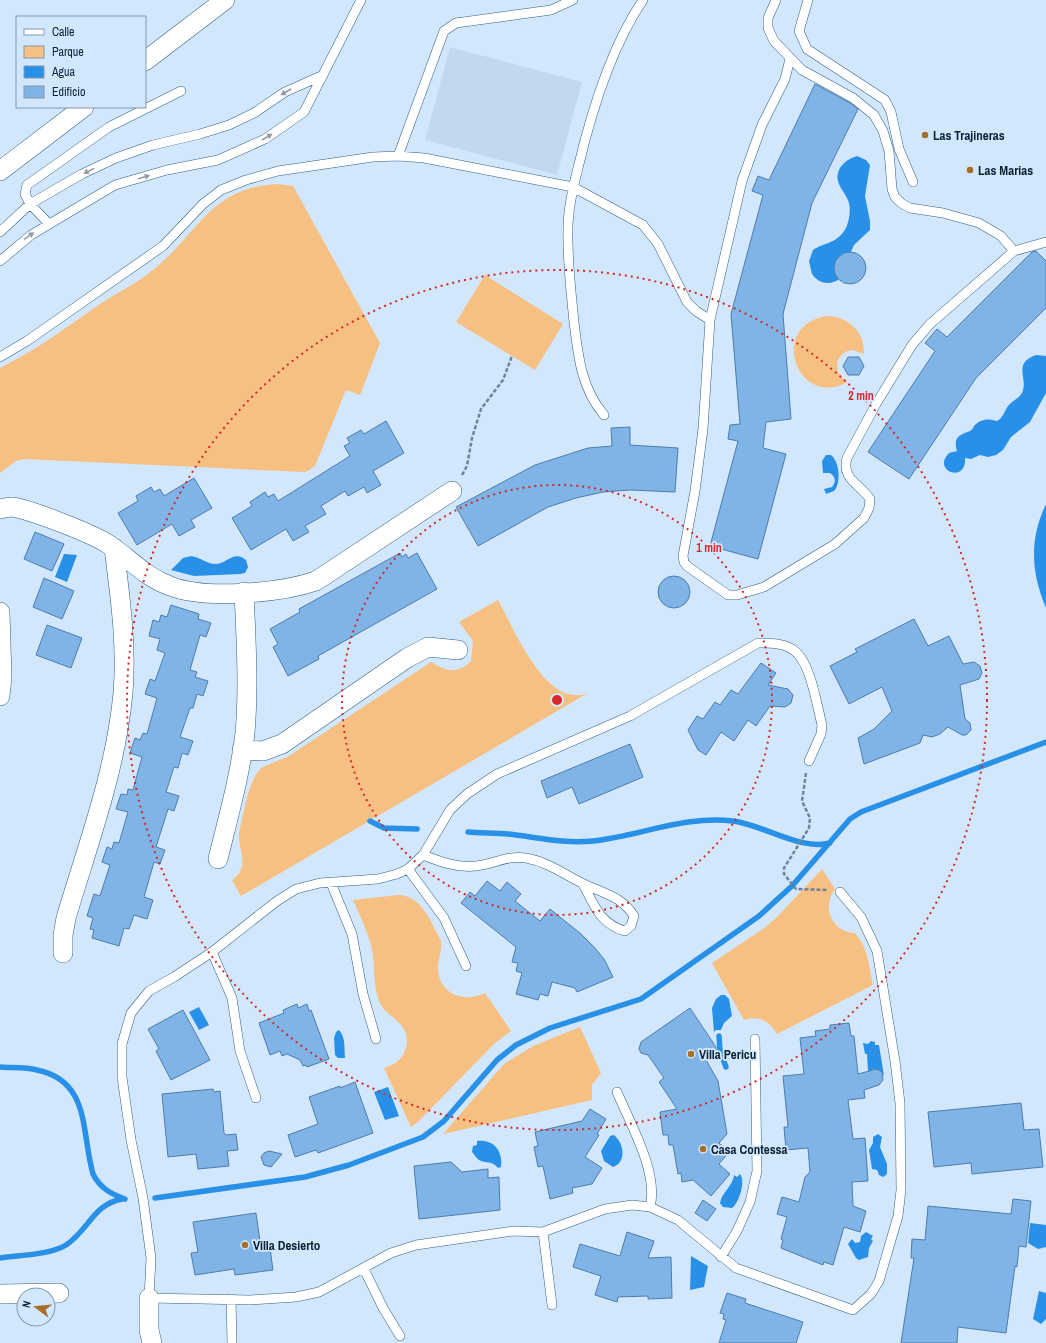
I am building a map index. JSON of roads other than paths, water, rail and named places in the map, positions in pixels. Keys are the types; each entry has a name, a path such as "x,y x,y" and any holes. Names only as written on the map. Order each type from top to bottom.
{"street":[{"path":"146,60 225,0"},
{"path":"0,171 83,108"},
{"path":"0,509 15,508 93,536 114,548 142,572 171,587 190,592 244,592 281,590 316,581 452,491"},
{"path":"63,953 62,940 66,918 109,775 121,714 124,656 122,619 114,548"},
{"path":"218,859 242,750 246,716 244,592"},
{"path":"0,612 2,677 0,696"},
{"path":"242,750 263,751 282,744 406,658 428,647 458,650"},
{"path":"0,1294 59,1294"},
{"path":"149,1298 149,1330 152,1343"}],"lane":[{"path":"0,261 20,243 49,224 115,186 167,170 218,160 265,139 304,112 361,0"},
{"path":"398,156 444,31 456,23 551,10 573,0"},
{"path":"604,415 592,399 586,386 578,351 570,269 568,227 573,187 584,144 605,77 631,18 643,0"},
{"path":"776,0 768,18 768,28 774,41 790,59 814,77 853,98 874,115 883,131 888,151 892,188 895,197 901,203 910,208 943,213 980,224 1001,236 1014,251"},
{"path":"808,0 799,30 807,49 885,100 891,112 899,149 913,182"},
{"path":"790,59 785,79 762,125 742,181 710,320 703,429 695,491 683,556 687,566 728,595 737,595 764,587 836,544 864,518 869,508 870,499 865,491 848,475 844,467 847,458 876,404 912,345 926,330 1014,251 1046,242"},
{"path":"0,232 30,204 82,174 116,158 153,145 200,134 229,125 254,113 285,92 322,76"},
{"path":"49,224 30,204 25,194 27,185 109,127 181,91"},
{"path":"0,356 27,341 163,246 212,196 231,185 278,171 373,157 398,156 424,158 573,187 643,225 658,244 687,302 696,311 710,320"},
{"path":"809,761 821,734 822,725 803,662 796,652 778,644 758,643 630,716 498,774 467,794 450,810 423,855 408,869 397,874 378,879 320,883 296,889 212,952 149,992 131,1013 122,1044 122,1077 131,1140 144,1198 152,1258 149,1298 273,1299 296,1297 319,1292 364,1269 391,1253 416,1245 513,1231 543,1232 613,1207 632,1205 650,1207 678,1220 731,1265 743,1271 853,1310 870,1294 879,1281 896,1226 901,1198 899,1089 877,951 871,935 860,917 840,892"},
{"path":"423,855 458,867 477,866 510,858 526,858 557,868 583,884 612,896 626,904 634,916 631,926 625,930 613,927 602,918 583,884"},
{"path":"408,869 444,918 466,966"},
{"path":"331,883 352,934 363,994 376,1039"},
{"path":"212,952 232,998 239,1047 256,1098"},
{"path":"721,1257 737,1231 750,1202 757,1171 754,1039"},
{"path":"617,1092 650,1171 652,1191 650,1207"},
{"path":"543,1232 552,1304"},
{"path":"364,1269 383,1308 400,1336"},
{"path":"231,1299 232,1343"}],"water":[{"path":"857,156 866,160 870,165 865,196 870,221 870,230 854,245 838,280 831,283 824,283 812,274 809,261 813,250 835,240 846,228 850,206 839,184 838,175 841,166 844,163"},
{"path":"1036,355 1046,356 1046,393 1030,422 1011,437 1003,450 996,455 988,457 980,455 971,459 965,458 964,466 961,471 956,473 947,469 944,465 945,459 949,453 957,451 956,440 960,435 971,431 976,424 987,419 997,421 1003,416 1008,406 1021,395 1024,385 1022,371 1023,366 1029,358"},
{"path":"826,455 831,455 834,458 838,468 838,483 834,491 826,494 824,489 832,487 835,480 830,473 823,473 822,461"},
{"path":"1046,504 1046,608 1037,582 1034,556 1037,530"},
{"path":"64,554 77,555 67,582 55,577"},
{"path":"191,556 216,564 238,556 246,560 248,567 245,573 240,574 194,576 171,570 183,558"},
{"path":"721,995 725,995 729,999 732,1016 724,1023 721,1030 716,1030 714,1032 712,1008 716,999"},
{"path":"199,1007 209,1025 199,1030 189,1012"},
{"path":"339,1030 344,1040 345,1058 338,1058 335,1055 334,1038 336,1032"},
{"path":"871,1041 875,1042 875,1045 879,1045 884,1076 877,1070 868,1072 867,1054 865,1054 863,1043 868,1044"},
{"path":"388,1087 399,1116 385,1120 374,1092"},
{"path":"878,1134 882,1137 880,1147 887,1164 887,1174 883,1177 879,1175 877,1170 872,1169 869,1150 873,1143 873,1137"},
{"path":"614,1135 622,1147 622,1157 617,1165 613,1167 604,1161 601,1151 610,1136"},
{"path":"477,1141 488,1142 496,1147 499,1151 501,1167 498,1168 491,1163 479,1160 477,1158 472,1152 473,1146 477,1145"},
{"path":"740,1174 742,1177 742,1187 737,1202 732,1208 723,1207 720,1203 721,1199 732,1182 734,1175 737,1177"},
{"path":"1030,1223 1046,1225 1046,1247 1038,1249 1028,1243"},
{"path":"866,1232 873,1236 871,1239 873,1241 869,1248 868,1257 859,1260 856,1258 848,1244 852,1239 855,1243 860,1242 861,1236"},
{"path":"691,1256 708,1266 704,1287 690,1290"},
{"path":"1039,1291 1046,1293 1046,1319 1041,1324 1033,1319"}],"waterway":[{"path":"155,1198 305,1177 349,1165 423,1137 444,1121 497,1060 516,1045 550,1028 641,999 759,916 792,886 850,819 861,812 1046,742"},
{"path":"468,832 508,834 561,841 582,842 610,838 680,823 715,820 745,823 807,844 819,845 830,843"},
{"path":"370,821 384,828 417,829"},
{"path":"719,1036 720,1051 726,1067"},
{"path":"0,1067 37,1070 54,1076 67,1085 75,1097 81,1111 93,1174 106,1190 125,1199"},
{"path":"0,1258 43,1253 66,1245 74,1239 92,1218 105,1206 123,1199"}],"place":[{"name":"Las Trajineras","path":"925,135"},
{"name":"Las Marias","path":"970,170"},
{"name":"Villa Pericu","path":"691,1054"},
{"name":"Casa Contessa","path":"703,1149"},
{"name":"Villa Desierto","path":"245,1245"}]}
